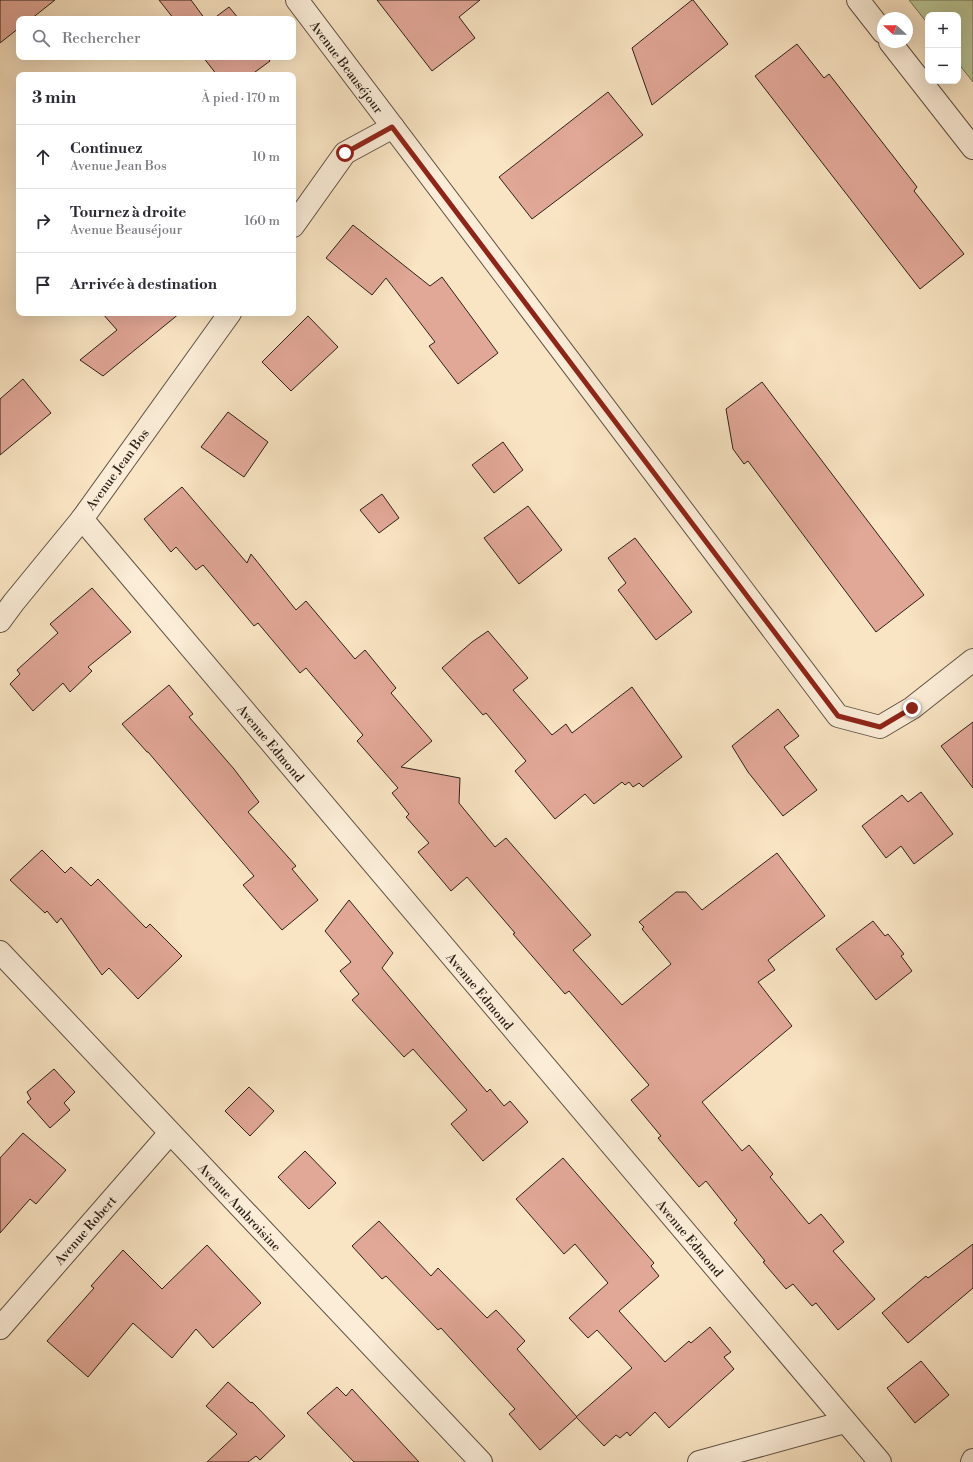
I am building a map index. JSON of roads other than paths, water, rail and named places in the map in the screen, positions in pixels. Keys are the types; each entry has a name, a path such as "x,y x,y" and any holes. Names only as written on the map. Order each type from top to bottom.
{"street":[{"name":"Avenue Beauséjour","path":"297,0 838,716 880,727 912,708 973,660"},
{"path":"858,0 877,24"},
{"path":"895,48 973,148"},
{"path":"296,222 345,153 392,127"},
{"name":"Avenue Jean Bos","path":"0,622 7,597 82,519 228,316"},
{"name":"Avenue Edmond","path":"82,519 880,1462"},
{"name":"Avenue Ambroisine","path":"0,952 481,1462"},
{"name":"Avenue Robert","path":"0,1328 170,1133"},
{"path":"699,1462 845,1422"}]}
